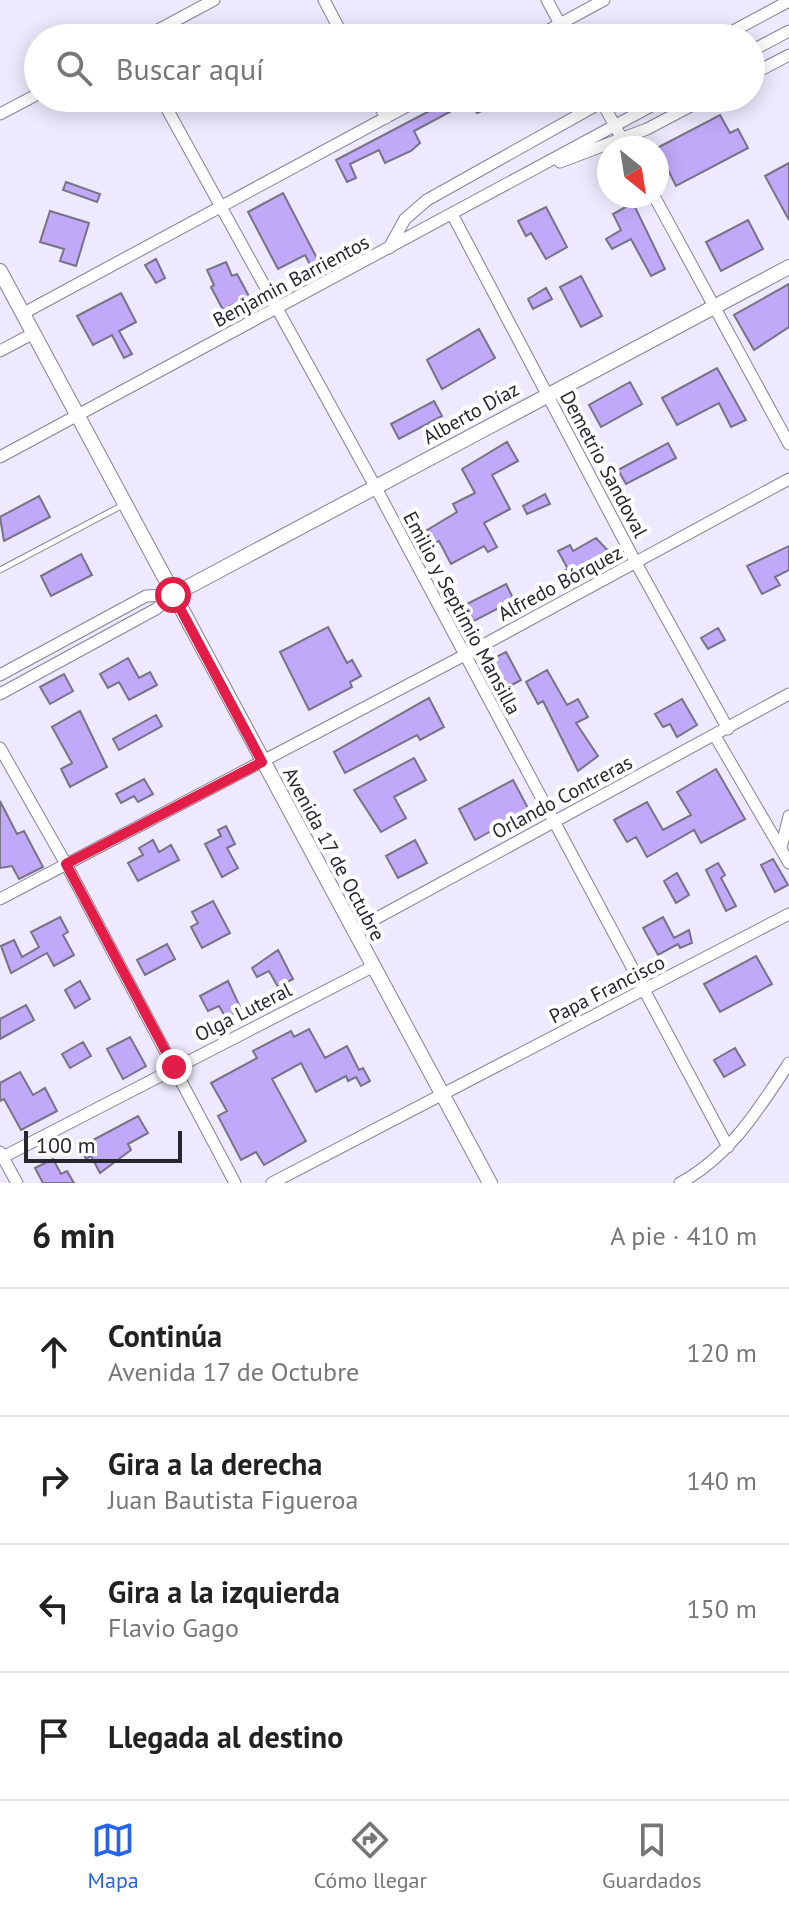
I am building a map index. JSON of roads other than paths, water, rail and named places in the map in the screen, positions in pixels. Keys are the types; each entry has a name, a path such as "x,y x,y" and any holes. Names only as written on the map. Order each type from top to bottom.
{"main road":[{"name":"Alberto Díaz","path":"173,595 789,267"},
{"name":"Avenida 17 de Octubre","path":"0,271 490,1183"}],"street":[{"path":"169,24 214,0"},
{"path":"324,0 337,24"},
{"path":"547,0 560,24 604,0"},
{"path":"746,24 789,1"},
{"path":"765,44 789,31"},
{"path":"765,68 789,55"},
{"path":"0,114 24,101"},
{"name":"Emilio y Septimio Mansilla","path":"169,112 376,488 463,656 728,1147"},
{"path":"383,112 386,118"},
{"path":"22,314 397,112"},
{"path":"389,248 405,219 427,200 585,112"},
{"path":"610,112 621,136"},
{"name":"Benjamin Barrientos","path":"0,457 640,112"},
{"name":"Benjamin Barrientos","path":"639,136 681,112"},
{"name":"Benjamin Barrientos","path":"522,176 597,153"},
{"path":"660,208 789,444"},
{"name":"Demetrio Sandoval","path":"452,214 636,563 728,729"},
{"path":"0,351 32,334"},
{"name":"Alfredo Bórquez","path":"0,899 463,656 789,479"},
{"path":"0,675 146,596 173,595"},
{"path":"0,694 156,609 173,595"},
{"name":"Orlando Contreras","path":"353,931 789,694"},
{"path":"715,736 789,863"},
{"path":"0,748 66,864 235,1183"},
{"path":"781,848 789,816"},
{"name":"Papa Francisco","path":"272,1183 789,914"},
{"name":"Olga Luteral","path":"1,1154 372,967"},
{"path":"680,1183 699,1173 728,1147 752,1119 789,1063"},
{"path":"1,1154 17,1183"}],"lane":[{"path":"0,570 124,504"}]}
